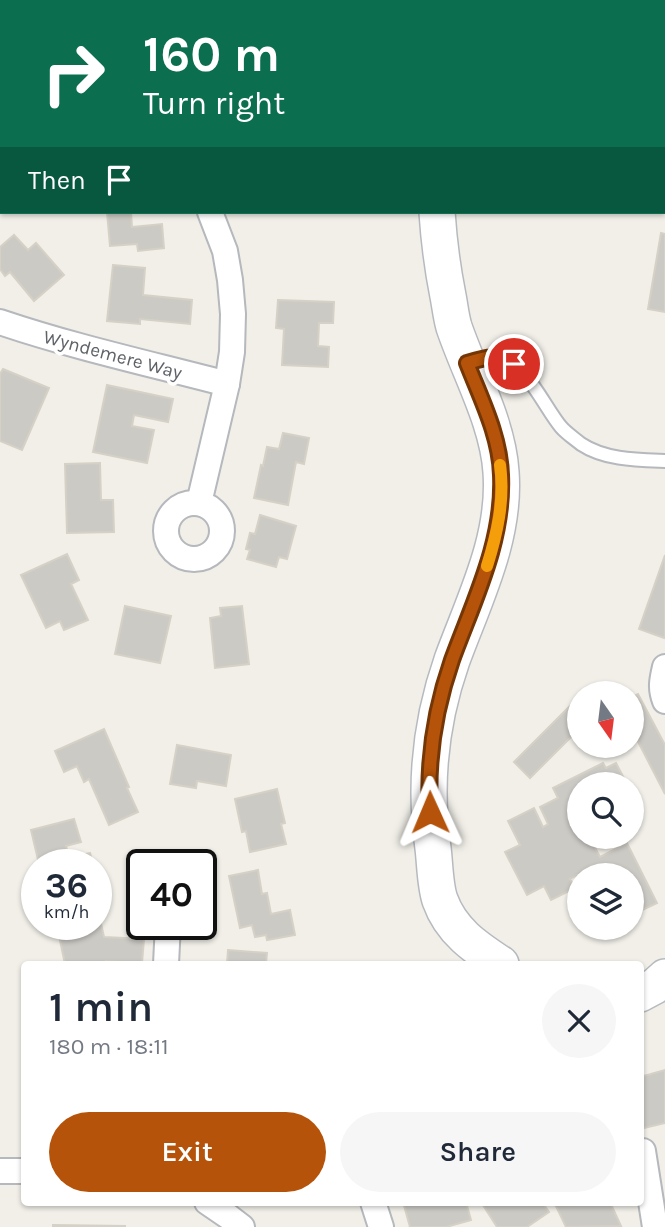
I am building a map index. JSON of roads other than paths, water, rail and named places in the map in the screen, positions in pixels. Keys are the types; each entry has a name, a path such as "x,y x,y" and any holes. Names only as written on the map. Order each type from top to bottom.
{"street":[{"path":"199,503 232,352 230,280 225,251 211,214"},
{"path":"437,214 440,253 453,323 493,429 499,451 501,498 493,548 452,661 438,711 429,787 431,838 440,899 451,922 471,945 496,961"},
{"name":"Wyndemere Way","path":"0,322 227,384"},
{"path":"665,667 661,691 665,701"},
{"path":"166,961 167,940"},
{"path":"644,992 665,977"},
{"path":"641,1227 646,1211 649,1150"},
{"path":"0,1171 21,1171"},
{"path":"647,1177 655,1227"},
{"path":"213,1206 242,1227"},
{"path":"374,1206 381,1227"}],"lane":[{"path":"467,363 498,357 514,364 562,428 583,446 604,455 665,461"}]}
